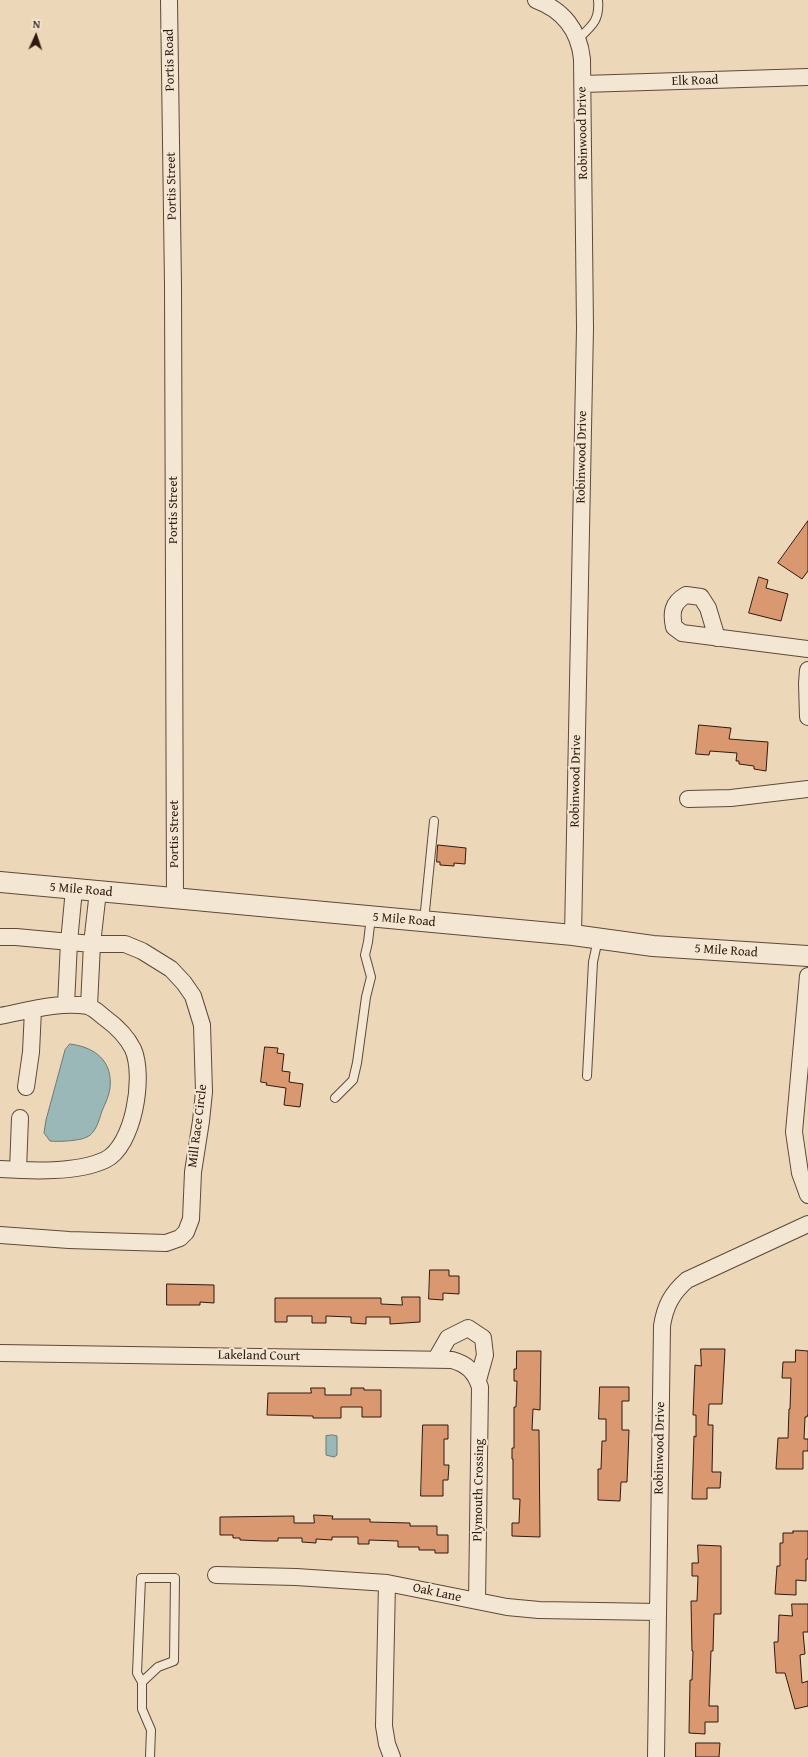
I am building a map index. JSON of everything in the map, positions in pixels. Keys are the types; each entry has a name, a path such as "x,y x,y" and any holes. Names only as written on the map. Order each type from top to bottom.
{"street":[{"name":"Portis Road","path":"169,0 171,121"},
{"name":"Robinwood Drive","path":"546,2 565,18 578,39 582,59 583,84 585,328 573,935"},
{"name":"Elk Road","path":"583,84 808,77"},
{"name":"Portis Street","path":"171,121 175,899"},
{"path":"717,638 808,649"},
{"path":"808,670 808,718"},
{"path":"688,798 731,798 808,789"},
{"name":"5 Mile Road","path":"0,882 573,935 653,946 808,956"},
{"path":"66,1005 69,942 74,889"},
{"path":"89,1006 92,944 98,891"},
{"name":"Mill Race Circle","path":"0,937 16,936 92,944 125,944 158,960 171,969 184,983 193,996 200,1014 203,1037 204,1092 193,1172 191,1219 189,1226 180,1238 166,1243 69,1240 0,1235"},
{"path":"808,976 794,1126 796,1152 800,1173 808,1195"},
{"path":"0,1016 66,1005 89,1006 110,1022 125,1038 133,1050 138,1066 138,1095 124,1141 110,1157 89,1165 58,1170 0,1169"},
{"path":"26,1087 31,1052 33,1010"},
{"path":"18,1170 20,1118"},
{"name":"Robinwood Drive","path":"656,1757 662,1326 666,1307 677,1289 687,1280 808,1224"},
{"name":"Plymouth Crossing","path":"436,1359 448,1338 468,1328 483,1338 485,1355 478,1380 480,1387 477,1601"},
{"name":"Lakeland Court","path":"0,1353 436,1359"},
{"path":"436,1359 452,1360 462,1363 469,1367 478,1380"},
{"name":"Oak Lane","path":"216,1575 296,1576 387,1583 477,1601 539,1610 658,1612"},
{"path":"387,1583 384,1726 387,1744 392,1757"}],"lane":[{"path":"578,39 596,22 599,9 598,0"},
{"path":"424,922 434,821"},
{"path":"335,1098 353,1080 357,1063 370,977 365,955 371,917"},
{"path":"587,1076 593,962 598,939"},
{"path":"142,1682 158,1667 174,1661 175,1578 141,1578 137,1673 142,1682 142,1709 151,1730 150,1757"}],"water":[{"path":"70,1044 87,1048 100,1057 109,1070 110,1088 108,1097 93,1133 84,1138 74,1140 50,1141 44,1133 46,1120 65,1050"},
{"path":"326,1436 337,1436 337,1455 334,1457 326,1455"}],"building":[{"path":"808,521 808,571 802,579 778,563"},
{"path":"759,577 768,580 766,588 788,594 781,621 749,613"},
{"path":"699,725 731,728 729,739 768,742 766,771 754,769 754,766 739,764 739,761 736,761 737,753 710,751 709,755 696,754"},
{"path":"438,845 466,848 465,864 454,863 454,866 440,865 440,862 437,862"},
{"path":"265,1047 278,1048 277,1053 284,1054 282,1071 290,1072 289,1082 303,1084 300,1107 284,1105 286,1088 266,1085 267,1083 261,1082"},
{"path":"430,1270 449,1270 449,1276 459,1276 459,1294 443,1293 443,1300 429,1299"},
{"path":"167,1284 214,1285 214,1303 200,1302 200,1305 167,1305"},
{"path":"402,1297 420,1297 420,1322 390,1324 390,1317 366,1317 366,1324 351,1323 351,1317 326,1316 326,1323 312,1323 312,1316 287,1316 287,1322 275,1322 275,1298 381,1298 381,1304 402,1305"},
{"path":"701,1349 725,1349 722,1404 709,1404 708,1425 713,1425 712,1472 721,1472 720,1488 707,1488 707,1499 692,1499 694,1436 696,1437 696,1415 693,1415 695,1365 701,1366"},
{"path":"796,1350 808,1351 808,1414 807,1417 805,1417 804,1439 808,1439 808,1451 803,1451 803,1469 776,1469 778,1438 788,1438 790,1409 791,1378 782,1378 783,1362 795,1362"},
{"path":"517,1351 541,1351 540,1410 533,1409 532,1430 539,1430 540,1537 512,1536 512,1523 519,1523 520,1499 513,1499 512,1459 512,1448 514,1448 514,1407 516,1407 517,1381 514,1381 514,1369 516,1369"},
{"path":"600,1387 629,1387 629,1401 622,1401 622,1430 629,1430 627,1482 621,1482 620,1501 598,1500 598,1469 601,1469 602,1441 606,1441 606,1419 599,1419"},
{"path":"311,1388 325,1388 325,1395 351,1395 351,1388 381,1390 381,1417 362,1417 362,1407 341,1407 341,1418 267,1415 268,1393 311,1393"},
{"path":"423,1425 448,1425 448,1439 444,1439 444,1465 449,1465 448,1480 443,1480 443,1496 421,1496"},
{"path":"314,1515 333,1516 332,1519 370,1519 370,1522 410,1523 410,1526 437,1526 437,1535 448,1535 448,1553 435,1553 435,1550 419,1550 419,1547 398,1547 398,1541 369,1540 369,1544 358,1544 358,1537 332,1537 332,1540 316,1539 316,1543 302,1542 302,1538 278,1538 278,1541 264,1541 240,1540 240,1538 233,1538 233,1535 220,1535 220,1517 294,1516 294,1523 314,1523"},
{"path":"793,1531 808,1531 806,1581 796,1580 796,1595 775,1594 777,1566 780,1566 780,1543 783,1543 783,1533 793,1533"},
{"path":"698,1545 721,1546 721,1614 714,1614 709,1706 718,1706 718,1722 705,1722 705,1734 689,1733 690,1680 692,1680 693,1651 691,1601 697,1601 698,1576 692,1576 692,1563 698,1563"},
{"path":"792,1604 808,1604 808,1632 803,1632 805,1654 800,1655 802,1683 808,1681 808,1706 795,1709 785,1673 776,1673 774,1642 778,1642 779,1615 792,1616"},
{"path":"696,1743 720,1743 719,1757 696,1757"}]}
